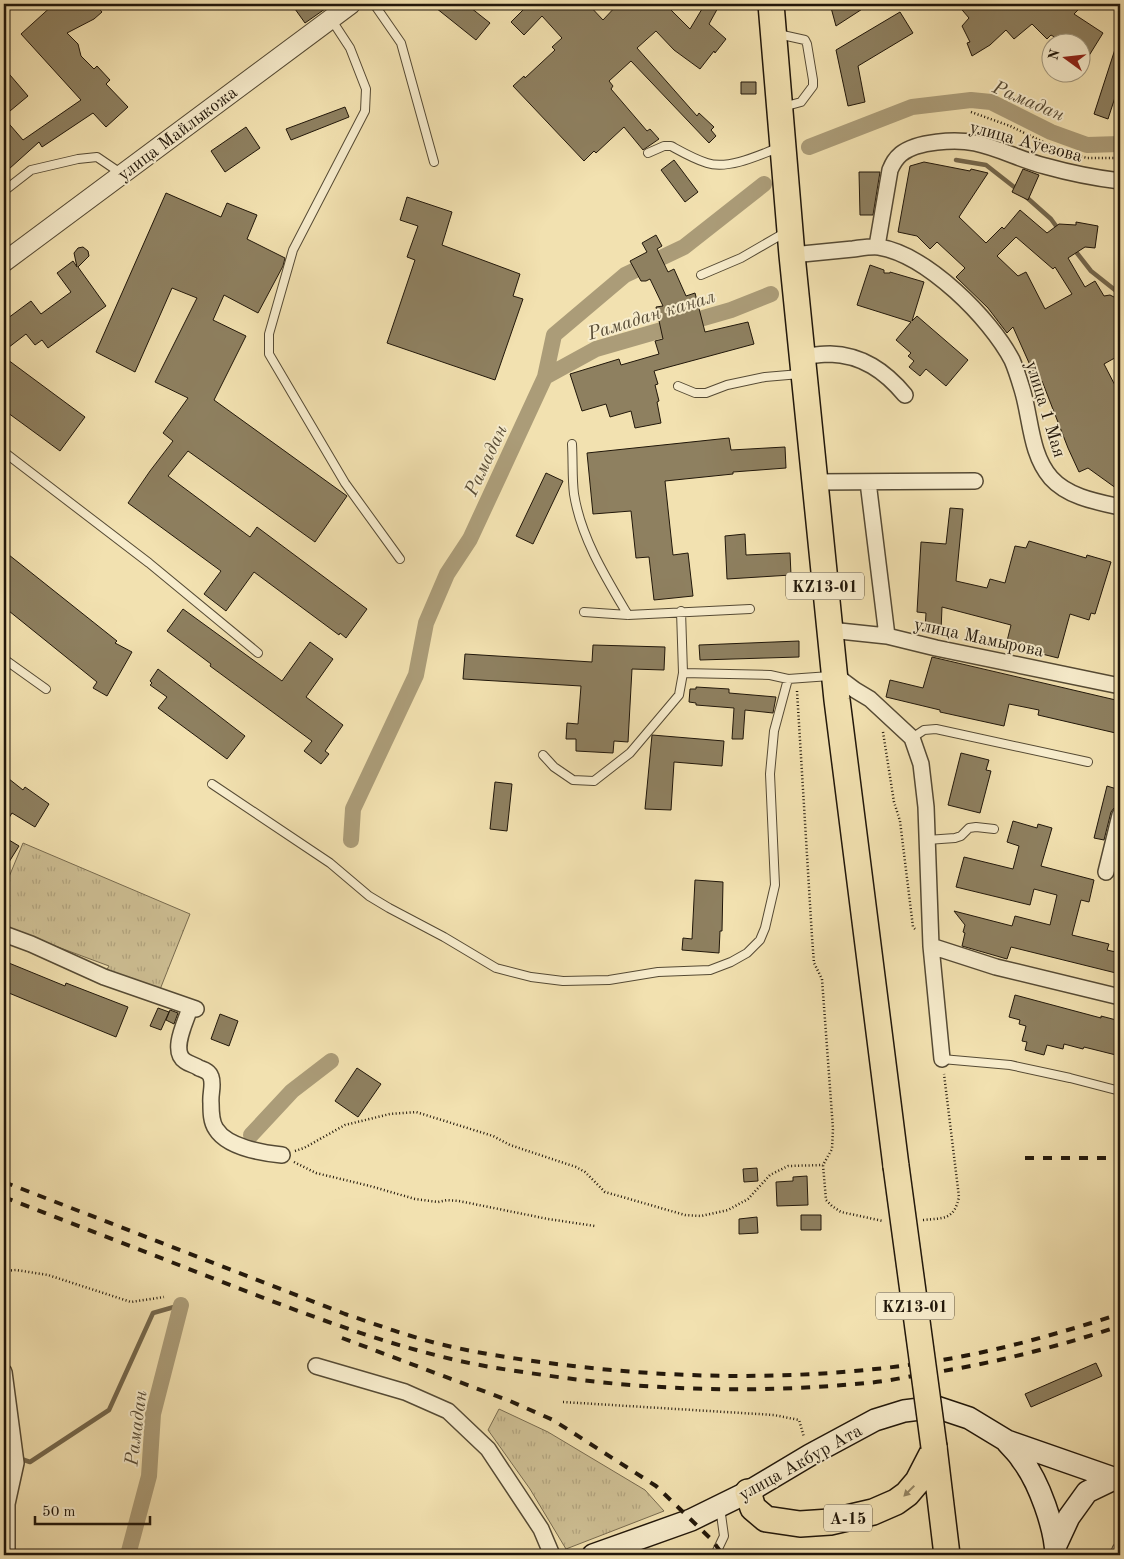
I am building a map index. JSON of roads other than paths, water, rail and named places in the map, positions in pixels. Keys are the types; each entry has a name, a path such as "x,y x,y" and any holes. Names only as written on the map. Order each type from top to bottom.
{"highway":[{"name":"KZ13-01","path":"772,4 792,255 814,482 851,821 934,1448 946,1555"},
{"name":"A-15","path":"748,1492 753,1508 766,1519 800,1524 839,1520 873,1512 896,1502 907,1494 918,1481 934,1448"}],"main road":[{"name":"улица Акбур Ата","path":"593,1555 691,1520 748,1492 810,1455 875,1420 904,1411 936,1407 969,1418 1007,1441"},
{"path":"1007,1441 1116,1477"},
{"path":"1007,1441 1023,1461 1044,1499 1056,1550"},
{"path":"1056,1550 1069,1517 1087,1492 1116,1477"}],"street":[{"name":"улица Майлыкожа","path":"4,262 351,4"},
{"name":"улица Ауезова","path":"877,246 890,170 894,161 908,149 957,141 976,143 1062,171 1120,181"},
{"name":"улица 1 Мая","path":"792,255 877,246 911,258 939,277 976,311 997,336 1013,361 1023,391 1038,455 1052,479 1061,487 1074,494 1092,501 1120,507"},
{"path":"803,365 831,354 859,360 878,368 905,395"},
{"path":"814,482 975,482"},
{"path":"868,482 887,636"},
{"name":"улица Мамырова","path":"830,630 887,636 1120,686"},
{"path":"835,675 881,708 912,738 921,764 928,840 931,946 942,1059"},
{"path":"1106,872 1120,815"},
{"path":"4,934 104,977 193,1008 178,1043 179,1053 184,1060 207,1071 210,1076 212,1083 210,1100 212,1119 216,1130 226,1140 240,1146 255,1151 282,1155"},
{"path":"931,946 996,967 1120,998"},
{"path":"316,1366 404,1392 448,1411 488,1449 541,1529 552,1555"},
{"path":"4,1372 16,1463 8,1504 7,1555"}],"lane":[{"path":"374,4 401,43 434,162"},
{"path":"331,19 350,48 366,89 365,111 293,250 269,334 269,354 344,483 400,559"},
{"path":"774,33 805,40 813,80 813,86 801,102 779,108"},
{"path":"648,153 664,146 671,146 708,164 720,165 752,158 782,146"},
{"path":"4,191 31,170 78,159 97,157 122,174"},
{"path":"701,275 741,258 790,230"},
{"path":"678,386 695,393 706,393 803,365"},
{"path":"572,444 574,495 580,517 591,547 628,614"},
{"path":"4,452 149,563 258,653"},
{"path":"584,612 628,614 750,609"},
{"path":"543,755 554,767 573,780 594,781 630,753 679,695 683,673 681,611"},
{"path":"4,659 46,689"},
{"path":"683,673 770,675 792,679 835,675"},
{"path":"212,784 330,863 369,896 496,968 531,977 563,981 609,980 658,972 710,970 732,962 747,953 760,940 765,928 775,884 770,774 774,731 792,679"},
{"path":"912,738 924,730 936,729 1088,762"},
{"path":"928,840 955,838 961,836 970,828 976,827 994,830"},
{"path":"942,1059 1010,1065 1120,1091"},
{"path":"715,1555 724,1536 720,1506"},
{"path":"1114,1555 1116,1548 1120,1545"}],"waterway":[{"name":"Рамадан","path":"809,147 912,107 971,100 991,102 1051,132 1087,145 1120,144"},
{"path":"956,160 986,165 1018,190"},
{"name":"Рамадан","path":"351,840 353,809 416,675 426,623 447,574 470,539 545,377 554,335 625,275 684,247 764,184"},
{"path":"1024,195 1051,219 1059,230"},
{"path":"1073,248 1091,271 1120,294"},
{"name":"Рамадан канал","path":"545,377 596,349 731,310 771,294"},
{"name":"Рамадан","path":"251,1135 292,1091 331,1061"},
{"path":"4,1453 30,1462 109,1410 153,1313 181,1305"},
{"name":"Рамадан","path":"128,1555 149,1476 153,1414 181,1305"}],"railway":[{"path":"1025,1158 1120,1158"},
{"path":"4,1182 345,1314 394,1331 476,1352 573,1366 618,1371 709,1376 800,1375 846,1372 936,1361 983,1352 1052,1335 1120,1314"},
{"path":"4,1197 274,1302 383,1340 470,1363 565,1378 640,1386 716,1389 791,1388 885,1381 995,1361 1045,1349 1120,1326"},
{"path":"342,1338 510,1401 553,1420 656,1486 712,1540 723,1555"}]}
